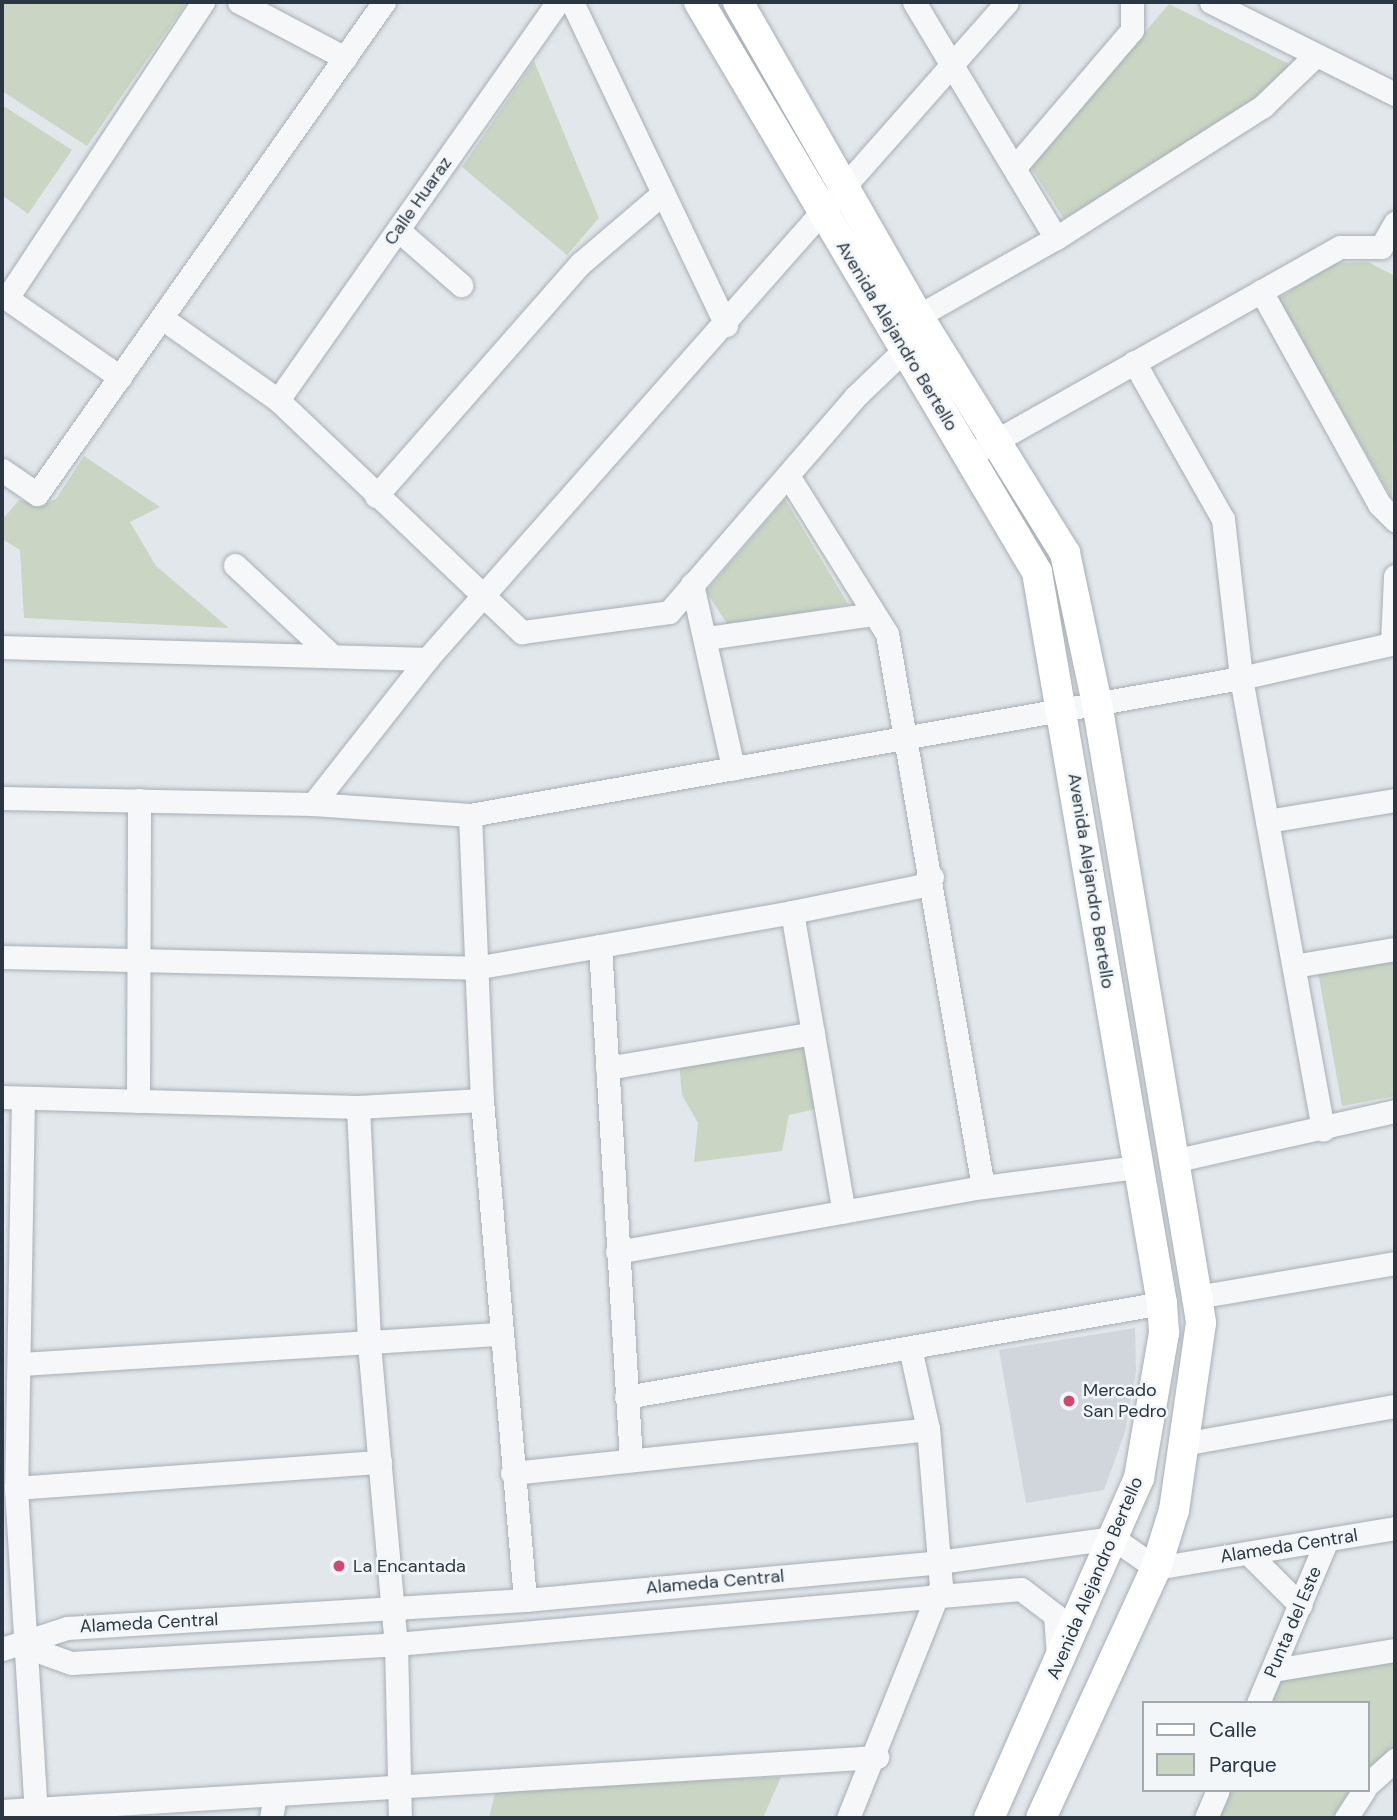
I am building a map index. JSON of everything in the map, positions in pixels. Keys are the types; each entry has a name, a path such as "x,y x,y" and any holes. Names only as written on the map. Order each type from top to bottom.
{"main road":[{"name":"Avenida Alejandro Bertello","path":"699,2 1037,572 1063,708 1162,1303 1164,1333 1139,1478 989,1818"},
{"name":"Avenida Alejandro Bertello","path":"738,2 918,316 1065,554 1097,703 1197,1297 1201,1323 1174,1510 1156,1568 1041,1818"}],"street":[{"path":"120,377 4,297 203,2"},
{"path":"239,2 345,58"},
{"path":"2,470 37,494 384,2"},
{"name":"Calle Huaraz","path":"278,400 558,2"},
{"path":"572,2 726,325"},
{"path":"914,2 955,62 1056,238"},
{"path":"313,804 427,659 824,214 1007,2"},
{"path":"1015,167 1132,30 1132,2"},
{"path":"1211,2 1395,94"},
{"path":"669,612 905,349 918,316 1056,238 1263,106 1315,56"},
{"path":"376,496 581,263 663,193"},
{"path":"969,458 1133,362 1340,247 1388,251 1395,223"},
{"path":"398,230 461,285"},
{"path":"1261,291 1379,504 1395,520"},
{"path":"162,318 278,400 481,599 522,632 698,607"},
{"path":"1133,362 1223,519 1241,678 1323,1130"},
{"path":"789,477 887,634 932,877 983,1187"},
{"path":"235,565 329,653"},
{"path":"2,798 313,804 470,815 1241,678 1394,643 1395,576"},
{"path":"692,584 707,638 733,768"},
{"path":"707,638 873,614"},
{"path":"2,647 329,653 427,659"},
{"path":"383,656 397,664 401,692"},
{"path":"138,1101 139,800"},
{"path":"1267,821 1395,800"},
{"path":"470,815 482,1100 525,1600"},
{"path":"2,957 137,958 475,968 792,912 920,886 932,877"},
{"path":"792,912 844,1212"},
{"path":"600,946 631,1460"},
{"path":"1294,966 1395,949"},
{"path":"607,1068 813,1032"},
{"path":"37,1813 13,1647 21,1364 11,1331 12,1098 358,1107 482,1100"},
{"path":"358,1107 369,1344 396,1644 402,1783 400,1818"},
{"path":"1173,1161 1323,1130 1395,1111"},
{"path":"617,1252 983,1187 1138,1167"},
{"path":"1197,1297 1395,1263"},
{"path":"626,1396 1162,1303"},
{"path":"21,1364 501,1334"},
{"path":"848,1818 877,1757 939,1596 939,1562 928,1429 910,1348"},
{"path":"1183,1444 1395,1406"},
{"path":"512,1473 928,1429"},
{"path":"16,1488 380,1462"},
{"name":"Alameda Central","path":"1156,1568 1395,1528"},
{"path":"1113,1538 1156,1568"},
{"name":"Alameda Central","path":"13,1647 67,1628 525,1600 939,1562 1113,1538"},
{"name":"Punta del Este","path":"1259,1701 1327,1540"},
{"path":"1248,1553 1300,1605"},
{"name":"Alameda Central","path":"13,1647 71,1662 396,1644 1021,1589 1035,1597 1055,1615 1058,1666"},
{"path":"1273,1670 1395,1650"},
{"path":"2,1811 37,1813 156,1810 402,1783 877,1757"},
{"path":"1369,1783 1395,1760"},
{"path":"1206,1818 1217,1792"},
{"path":"1346,1818 1363,1792"},
{"path":"271,1818 275,1795"}],"shaded area":[{"name":"Mercado San Pedro","path":"1135,1328 1136,1371 1125,1432 1104,1490 1026,1503 999,1350"}],"green space":[{"path":"2,2 187,2 87,146 2,91"},
{"path":"1169,4 1295,67 1261,97 1064,219 1030,166"},
{"path":"534,61 599,218 567,255 462,167"},
{"path":"2,105 72,150 28,214 2,195"},
{"path":"1368,262 1395,276 1392,499 1278,299 1333,263"},
{"path":"84,456 160,507 130,522 156,566 229,628 24,618 20,550 2,539 2,520 19,500 39,505 56,499"},
{"path":"785,499 848,604 729,627 706,591"},
{"path":"1395,958 1395,1096 1342,1106 1318,972"},
{"path":"804,1040 816,1109 789,1115 782,1151 694,1162 698,1123 682,1095 679,1061"},
{"path":"1395,1659 1395,1749 1369,1769 1369,1701 1270,1701 1279,1680"},
{"path":"781,1777 763,1818 489,1818 496,1789"},
{"path":"1228,1792 1350,1792 1332,1818 1217,1818"}],"place":[{"name":"Mercado San Pedro","path":"1069,1401"},
{"name":"La Encantada","path":"339,1566"}]}
